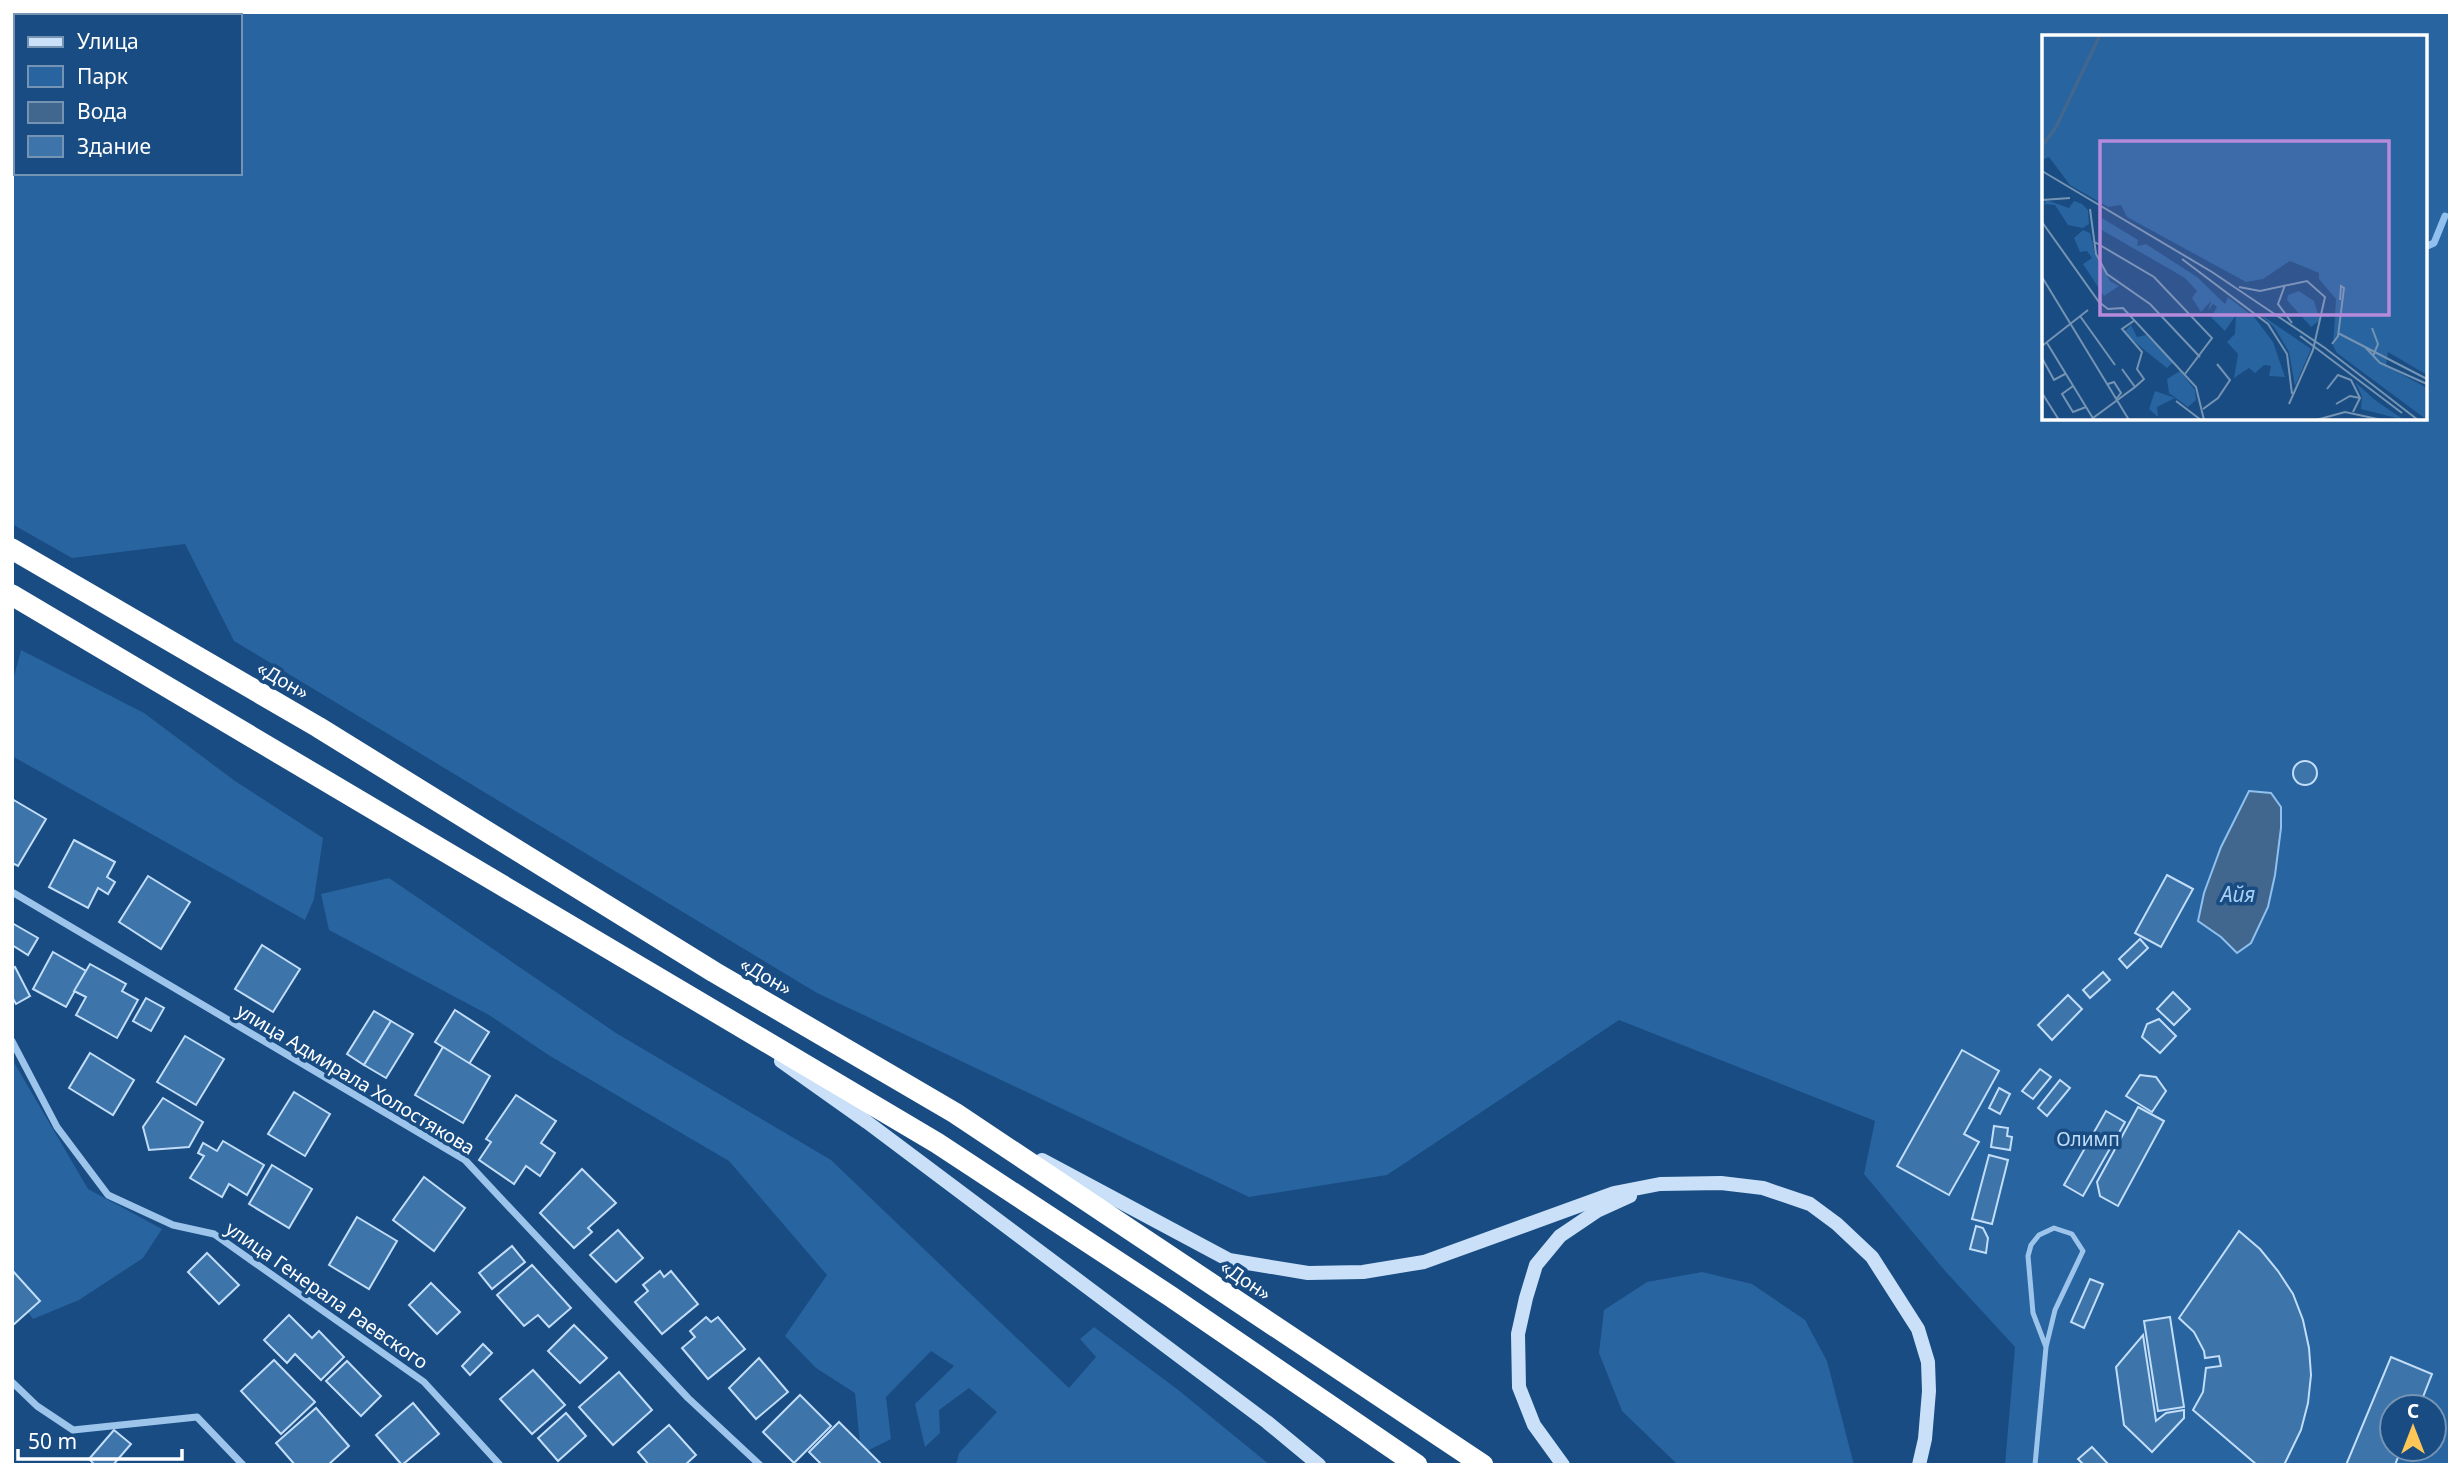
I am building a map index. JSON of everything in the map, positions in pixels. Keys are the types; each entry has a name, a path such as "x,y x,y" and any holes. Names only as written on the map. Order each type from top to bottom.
{"highway":[{"name":"«Дон»","path":"12,549 318,727 714,972 954,1113 1483,1465"},
{"path":"12,595 937,1143 1170,1296 1417,1465"}],"main road":[{"path":"700,1003 867,1122 1267,1422 1319,1465"},
{"path":"954,1113 1229,1260 1308,1273 1363,1272 1424,1262 1614,1193 1660,1184 1721,1183 1763,1188 1810,1204 1837,1224 1872,1257 1918,1329 1928,1362 1929,1391 1925,1438 1919,1465"},
{"path":"1563,1465 1534,1425 1519,1387 1518,1334 1536,1265 1560,1236 1597,1211 1621,1200 1667,1188 1721,1183"}],"street":[{"name":"улица Адмирала Холостякова","path":"12,892 465,1160 688,1398 760,1465"},
{"name":"улица Генерала Раевского","path":"12,1041 57,1127 108,1195 173,1225 214,1234 424,1382 500,1465"},
{"path":"12,1382 37,1406 73,1430 197,1417 243,1465"}],"lane":[{"path":"2035,1465 2046,1347 2054,1310 2083,1251 2073,1234 2054,1228 2039,1235 2031,1245 2028,1256 2033,1313 2046,1347"}],"green space":[{"path":"12,12 2450,12 2450,1465 2005,1465 2015,1347 1946,1272 1864,1174 1875,1121 1619,1020 1387,1175 1249,1197 817,993 234,641 185,544 72,558 12,524"},
{"path":"21,650 144,713 235,781 323,838 314,899 305,920 12,756 12,684"},
{"path":"389,878 616,1033 831,1160 1069,1388 1096,1357 1080,1339 1094,1327 1177,1389 1270,1465 956,1465 959,1453 997,1412 969,1388 939,1410 940,1433 925,1447 915,1404 954,1366 931,1351 886,1397 891,1439 861,1454 855,1393 816,1368 785,1336 827,1275 729,1161 550,1056 489,1015 329,930 321,894"},
{"path":"12,1059 88,1189 162,1229 143,1258 79,1300 33,1319 12,1291"},
{"path":"1702,1272 1752,1284 1805,1320 1827,1361 1854,1465 1678,1465 1622,1411 1599,1353 1604,1310 1647,1282"}],"water":[{"name":"Айя","path":"2249,791 2271,793 2281,807 2281,828 2268,907 2251,943 2237,953 2221,937 2198,921 2204,893 2221,847"}],"building":[{"path":"2305,761 2314,764 2317,773 2314,782 2305,785 2296,782 2293,773 2296,764"},
{"path":"12,799 46,819 18,866 12,863"},
{"path":"74,840 115,862 107,877 115,882 108,894 98,888 88,908 49,887"},
{"path":"2167,875 2193,889 2161,947 2135,933"},
{"path":"148,876 190,902 161,949 119,922"},
{"path":"12,923 38,938 28,955 12,945"},
{"path":"2140,939 2148,948 2127,968 2119,959"},
{"path":"262,945 300,969 273,1012 235,989"},
{"path":"53,952 86,971 66,1007 33,989"},
{"path":"90,964 126,984 122,991 138,1000 117,1038 76,1015 86,997 74,991"},
{"path":"15,967 30,996 16,1004 12,997 12,969"},
{"path":"2103,972 2110,980 2090,998 2083,990"},
{"path":"2173,992 2190,1009 2174,1025 2157,1009"},
{"path":"2068,995 2082,1009 2052,1040 2038,1025"},
{"path":"146,998 164,1008 151,1031 133,1021"},
{"path":"455,1010 489,1032 469,1064 435,1042"},
{"path":"374,1011 391,1021 364,1065 347,1054"},
{"path":"2159,1019 2176,1036 2160,1053 2142,1037 2147,1024"},
{"path":"391,1021 413,1034 386,1078 364,1065"},
{"path":"185,1036 224,1059 196,1105 157,1082"},
{"path":"443,1047 490,1076 463,1123 415,1095"},
{"path":"1962,1050 1999,1071 1964,1134 1979,1142 1949,1195 1897,1166"},
{"path":"90,1053 134,1080 113,1115 69,1088"},
{"path":"2040,1069 2051,1077 2033,1099 2022,1091"},
{"path":"2140,1075 2156,1077 2166,1091 2152,1112 2126,1096"},
{"name":"Олимп","path":"2060,1080 2070,1088 2047,1116 2038,1108"},
{"path":"1999,1088 2010,1094 2000,1114 1989,1108"},
{"path":"294,1092 330,1114 305,1156 268,1134"},
{"path":"516,1095 556,1121 541,1143 555,1153 540,1176 526,1166 514,1184 479,1160 491,1142 486,1139"},
{"path":"163,1098 203,1122 189,1147 149,1150 143,1127"},
{"path":"2138,1107 2164,1121 2118,1206 2100,1196 2097,1182"},
{"path":"2106,1111 2125,1122 2083,1196 2064,1185"},
{"path":"1994,1126 2008,1128 2007,1136 2012,1137 2010,1150 1991,1147"},
{"path":"223,1141 264,1165 247,1195 229,1184 222,1197 190,1178 204,1156 198,1153 203,1143 217,1151"},
{"path":"1989,1155 2008,1160 1992,1224 1972,1219"},
{"path":"272,1165 312,1189 289,1228 249,1204"},
{"path":"582,1169 616,1203 588,1228 592,1232 574,1248 540,1213"},
{"path":"424,1177 465,1208 434,1251 393,1220"},
{"path":"357,1217 397,1241 369,1289 329,1265"},
{"path":"1976,1226 1983,1228 1988,1238 1986,1253 1970,1249"},
{"path":"618,1230 643,1258 616,1282 590,1255"},
{"path":"2239,1231 2260,1249 2293,1294 2303,1320 2309,1348 2311,1375 2308,1403 2301,1430 2284,1465 2257,1465 2193,1410 2203,1392 2206,1368 2221,1366 2219,1356 2205,1358 2194,1332 2179,1318"},
{"path":"512,1246 525,1262 492,1289 479,1273"},
{"path":"207,1253 239,1285 219,1304 188,1272"},
{"path":"532,1265 571,1308 549,1327 538,1315 524,1326 497,1295"},
{"path":"12,1270 40,1301 12,1326"},
{"path":"660,1271 664,1277 671,1271 698,1304 662,1334 635,1302 648,1291 643,1285"},
{"path":"2090,1279 2103,1284 2084,1328 2071,1322"},
{"path":"431,1283 460,1312 437,1334 409,1305"},
{"path":"289,1315 312,1338 319,1331 344,1357 321,1380 295,1354 287,1363 264,1340"},
{"path":"706,1317 711,1322 718,1317 745,1349 708,1379 682,1348 695,1337 690,1331"},
{"path":"2170,1317 2184,1407 2158,1411 2144,1321"},
{"path":"574,1325 607,1358 580,1383 548,1351"},
{"path":"2143,1335 2156,1421 2166,1413 2184,1410 2184,1418 2152,1452 2124,1425 2116,1367"},
{"path":"483,1344 492,1353 470,1375 462,1366"},
{"path":"2391,1357 2432,1374 2425,1393 2378,1393 2378,1463 2396,1463 2395,1465 2346,1465"},
{"path":"759,1358 788,1392 756,1419 729,1388"},
{"path":"274,1360 315,1402 281,1434 241,1391"},
{"path":"347,1361 381,1396 361,1416 326,1381"},
{"path":"533,1370 565,1405 532,1434 500,1399"},
{"path":"619,1372 652,1410 613,1445 579,1407"},
{"path":"800,1395 831,1426 794,1463 763,1432"},
{"path":"413,1403 439,1434 402,1465 376,1435"},
{"path":"316,1408 349,1446 328,1465 295,1465 276,1443"},
{"path":"566,1413 586,1436 558,1461 538,1438"},
{"path":"839,1422 882,1465 822,1465 809,1452"},
{"path":"669,1425 696,1455 685,1465 649,1465 638,1452"},
{"path":"114,1430 131,1444 113,1465 95,1465 89,1459"},
{"path":"2092,1447 2109,1465 2084,1465 2078,1459"}],"waterway":[{"path":"2427,246 2434,243 2445,216"}]}
